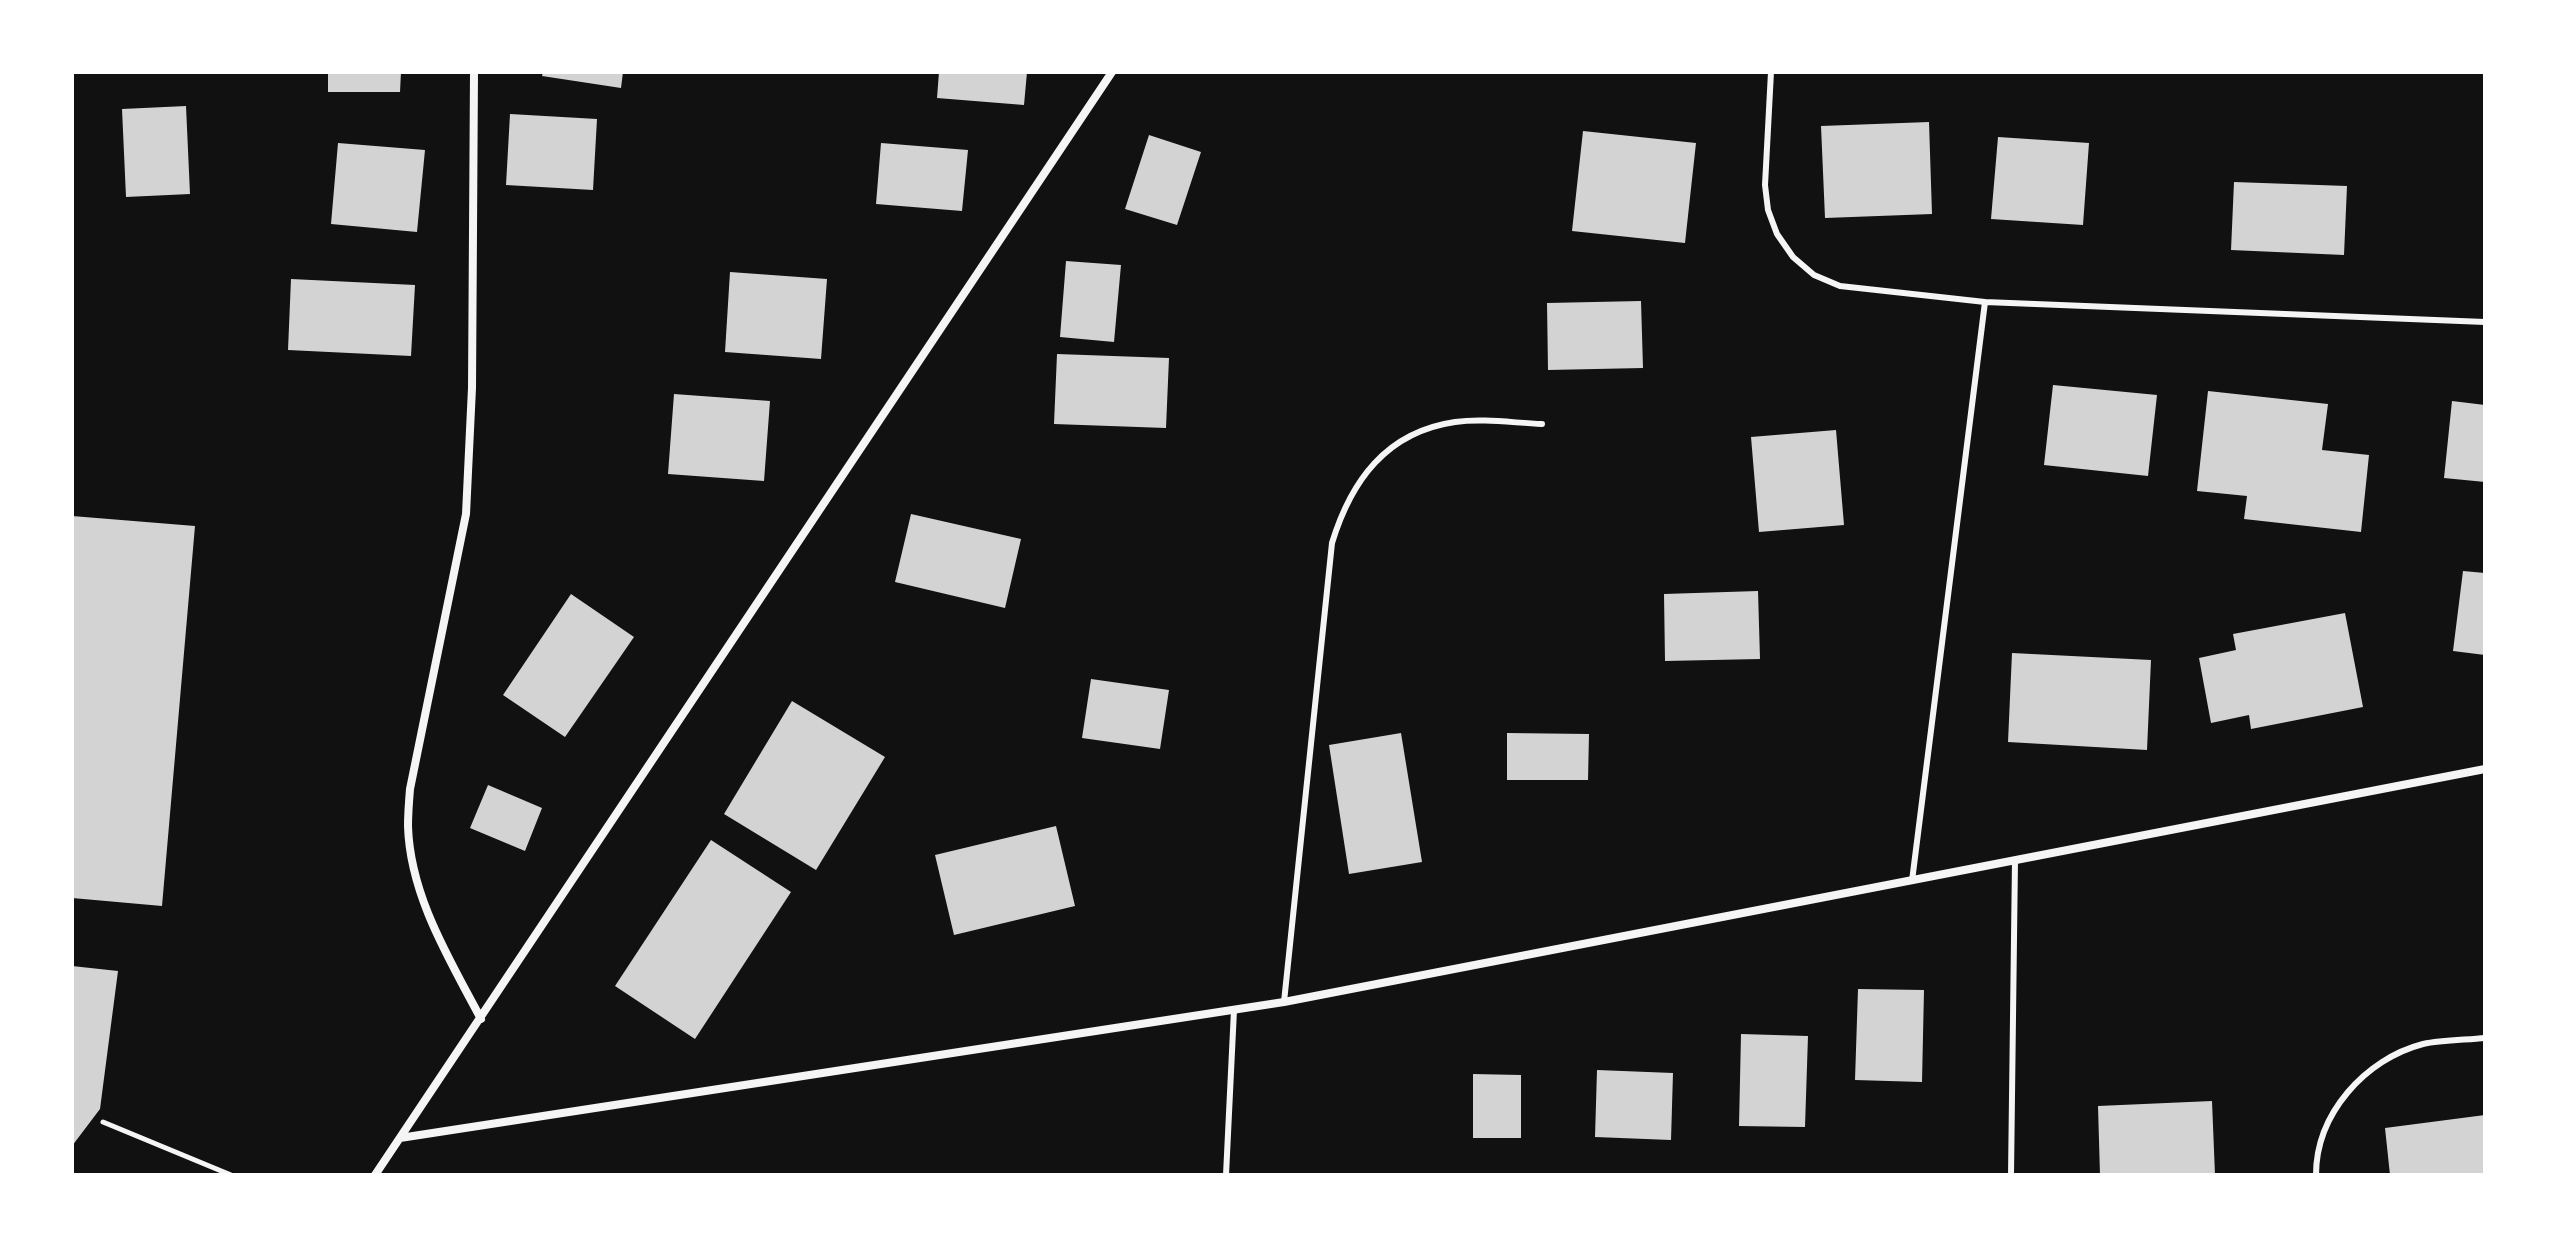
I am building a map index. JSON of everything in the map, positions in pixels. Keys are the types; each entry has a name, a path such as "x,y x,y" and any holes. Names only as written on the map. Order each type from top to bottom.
{"street":[{"path":"474,72 472,388 466,514 410,789 408,829 415,870 427,911 481,1019"},
{"path":"375,1175 1112,72"},
{"path":"400,1138 1284,1002 2485,769"}],"lane":[{"path":"1771,72 1765,185 1768,210 1777,234 1793,257 1814,275 1840,286 1985,302 2485,322"},
{"path":"1912,881 1985,302"},
{"path":"1284,1002 1332,543 1343,510 1361,477 1390,448 1423,429 1458,421 1542,424"},
{"path":"2011,1175 2015,860"},
{"path":"1226,1175 1234,1010"},
{"path":"2316,1175 2316,1161 2326,1127 2343,1098 2368,1072 2396,1053 2425,1044 2485,1038"}],"path":[{"path":"103,1122 231,1175"}],"building":[{"path":"328,72 401,72 400,92 328,92"},
{"path":"543,72 623,72 621,88 542,76"},
{"path":"939,72 1027,72 1024,105 937,98"},
{"path":"186,106 190,194 126,197 122,109"},
{"path":"510,114 597,119 593,190 506,185"},
{"path":"1929,122 1932,214 1825,218 1821,126"},
{"path":"1583,131 1696,143 1685,243 1572,231"},
{"path":"1149,135 1201,152 1177,225 1125,209"},
{"path":"1998,137 2089,143 2083,225 1991,219"},
{"path":"338,143 425,150 417,232 331,224"},
{"path":"881,143 968,150 962,211 876,204"},
{"path":"2234,182 2347,186 2344,255 2231,250"},
{"path":"1066,261 1121,265 1114,342 1060,337"},
{"path":"730,272 827,279 821,359 725,352"},
{"path":"291,279 415,285 411,356 288,350"},
{"path":"1641,301 1643,368 1548,370 1547,303"},
{"path":"1057,354 1169,358 1166,428 1054,424"},
{"path":"2053,385 2157,395 2148,476 2044,465"},
{"path":"2208,391 2328,404 2322,450 2369,455 2361,532 2244,519 2247,496 2197,491"},
{"path":"674,394 770,401 764,481 668,474"},
{"path":"2452,401 2485,405 2485,482 2444,478"},
{"path":"1836,430 1844,525 1759,532 1751,437"},
{"path":"911,514 1021,539 1005,608 895,582"},
{"path":"72,516 195,526 162,906 72,898"},
{"path":"2463,571 2485,573 2485,655 2453,651"},
{"path":"1758,591 1760,659 1665,661 1664,594"},
{"path":"571,594 634,637 565,737 503,695"},
{"path":"2345,613 2363,707 2251,729 2249,715 2211,723 2199,658 2236,650 2233,634"},
{"path":"2012,653 2151,660 2147,750 2008,742"},
{"path":"1091,679 1169,690 1160,749 1082,738"},
{"path":"792,701 885,757 816,870 724,814"},
{"path":"1401,733 1422,862 1349,874 1329,745"},
{"path":"1507,733 1589,734 1588,780 1507,780"},
{"path":"488,785 542,808 525,851 470,828"},
{"path":"1056,826 1075,906 954,935 935,855"},
{"path":"711,840 791,892 695,1039 615,986"},
{"path":"72,966 118,971 100,1109 72,1146"},
{"path":"1858,989 1924,990 1922,1082 1855,1080"},
{"path":"1741,1034 1808,1036 1805,1127 1739,1126"},
{"path":"1597,1070 1673,1073 1671,1140 1595,1137"},
{"path":"1473,1074 1521,1075 1521,1138 1473,1138"},
{"path":"2212,1101 2215,1175 2100,1175 2098,1106"},
{"path":"2485,1115 2485,1175 2390,1175 2385,1128"}]}
